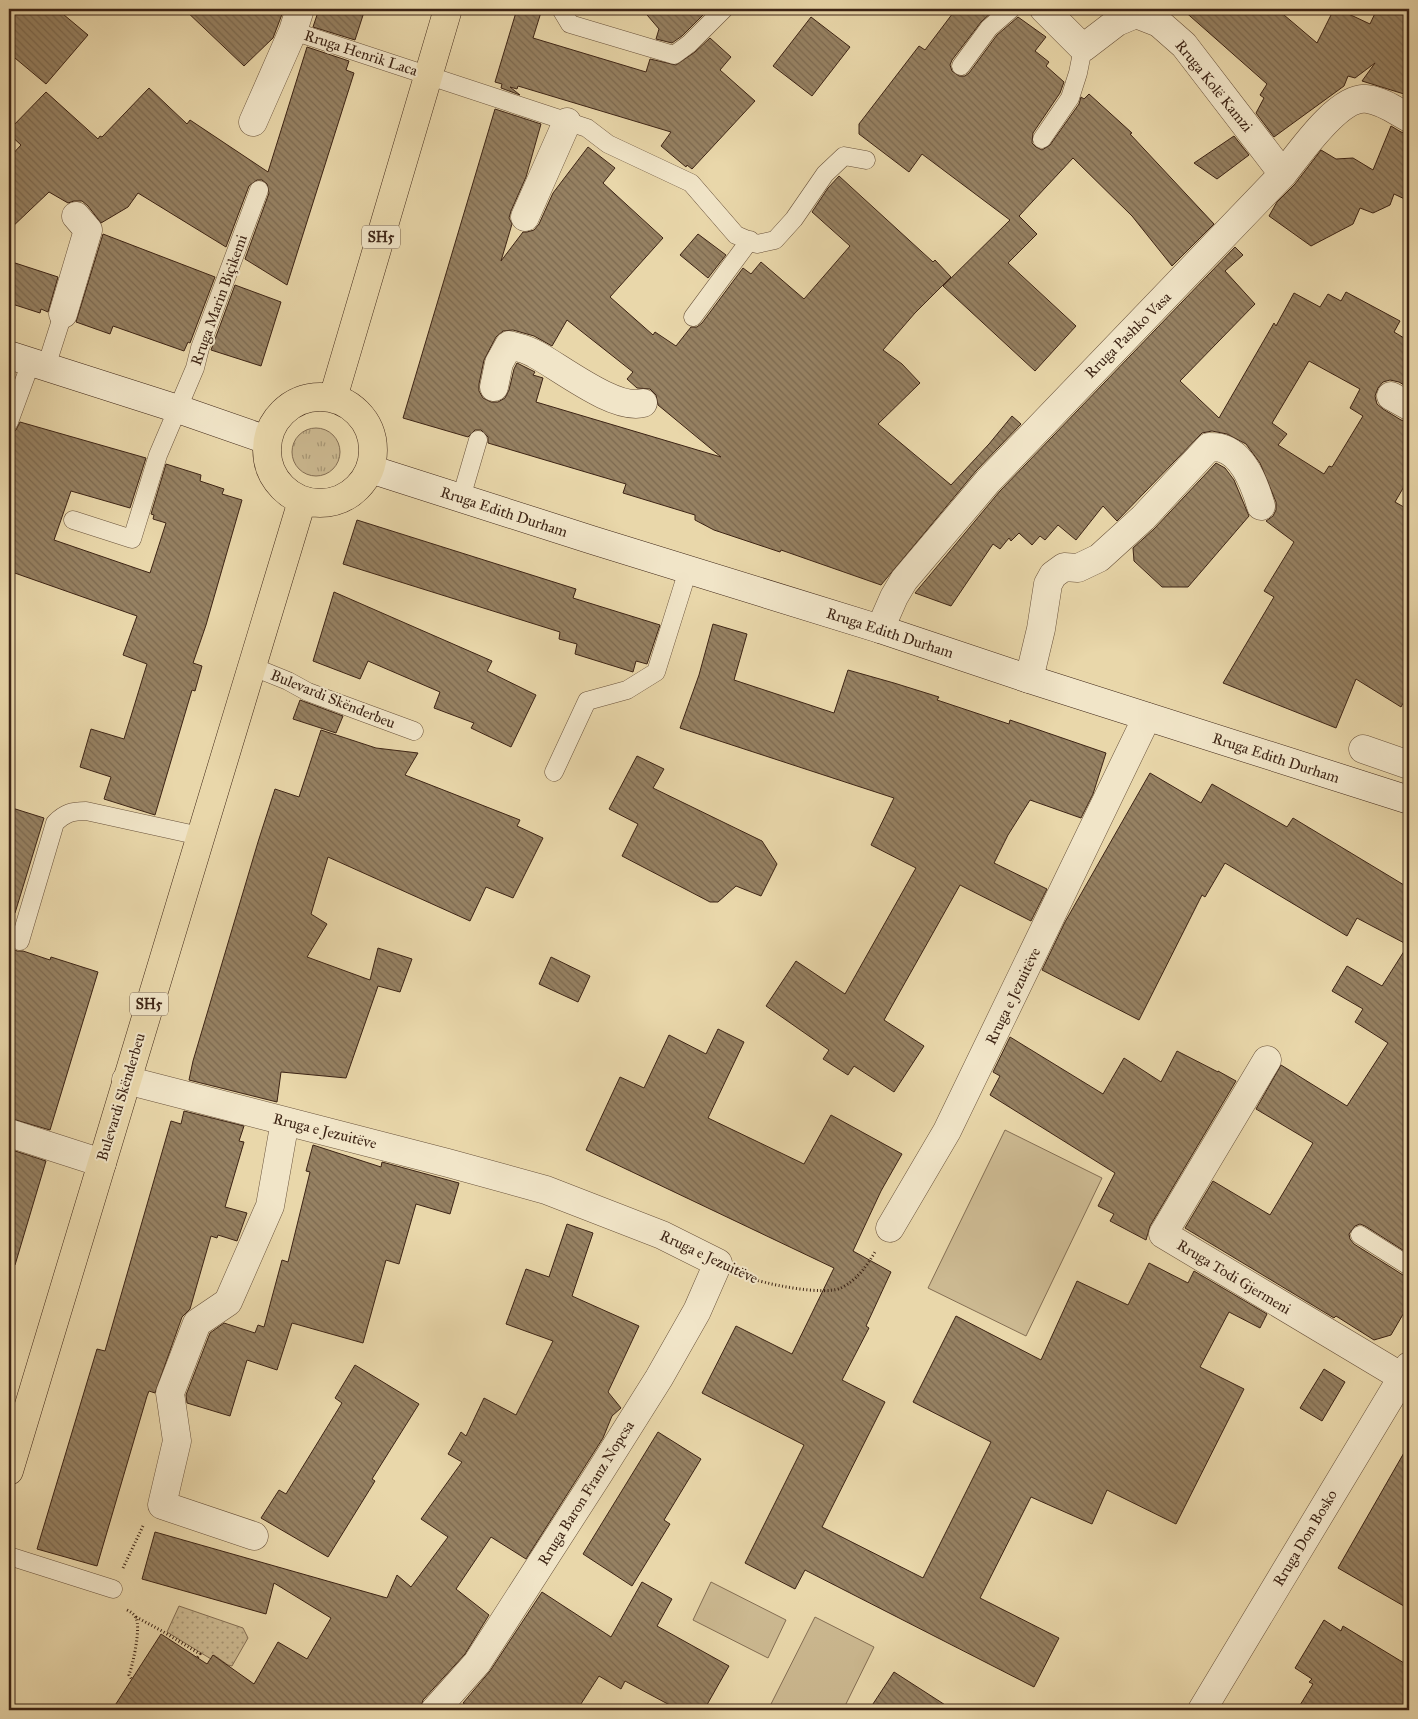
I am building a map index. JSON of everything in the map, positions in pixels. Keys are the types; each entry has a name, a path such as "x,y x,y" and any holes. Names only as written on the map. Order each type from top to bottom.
{"main road":[{"name":"SH5","path":"333,398 448,9"},
{"path":"315,397 333,398 349,405 362,418 371,434 374,452 370,469 364,481 354,492 342,499 329,503 315,504 302,501 289,494 278,483 270,470 266,455 267,440 273,424 284,410 299,401 315,397"},
{"name":"Bulevardi Skënderbeu","path":"9,1471 302,501"}],"street":[{"path":"1044,9 1083,48"},
{"name":"Rruga Kolë Kamzi","path":"1083,48 1117,22 1136,14 1159,23 1184,44 1283,174"},
{"name":"Rruga Henrik Laca","path":"253,122 297,20"},
{"name":"Rruga Pashko Vasa","path":"880,629 894,597 904,580 988,481 1283,174 1319,129 1342,107 1366,98 1382,103 1409,118"},
{"path":"525,217 567,122"},
{"path":"63,314 88,230 76,216"},
{"path":"494,387 499,363 509,345 533,352 610,398 634,405 643,403"},
{"path":"28,361 178,409 267,440"},
{"path":"1029,679 1041,629 1048,584 1052,574 1064,567 1078,568 1099,558 1143,518 1209,447 1222,448 1239,460 1254,482 1261,506"},
{"name":"Rruga Edith Durham","path":"370,469 880,629 1029,679 1403,798"},
{"name":"Rruga e Jezuitëve","path":"890,1228 947,1131 1147,717"},
{"path":"1363,749 1409,765"},
{"name":"Rruga Todi Gjermeni","path":"1267,1060 1163,1234 1406,1372"},
{"name":"Rruga e Jezuitëve","path":"126,1080 448,1162 546,1190 662,1235 718,1263"},
{"path":"254,1536 162,1505 176,1441 170,1392 197,1323 228,1302 270,1206 285,1121"},
{"path":"9,1133 102,1163"},
{"name":"Rruga Baron Franz Nopcsa","path":"436,1710 477,1663 598,1475 659,1378 698,1311 718,1263"},
{"name":"Rruga Don Bosko","path":"1202,1710 1406,1372"}],"lane":[{"path":"561,9 570,24 674,55 724,9"},
{"path":"961,66 989,28 1011,9"},
{"name":"Rruga Henrik Laca","path":"297,20 428,75"},
{"path":"1042,139 1070,98 1083,48"},
{"path":"428,75 587,128 608,144 691,183 736,235 756,244 775,240 794,219 825,174 844,156 866,160"},
{"name":"Rruga Marin Biçikemi","path":"73,520 132,539 158,455 195,368 200,348 259,190"},
{"path":"693,316 750,240"},
{"path":"9,422 28,361 63,314"},
{"path":"461,498 478,440"},
{"path":"554,772 586,702 627,690 656,672 688,570"},
{"name":"Bulevardi Skënderbeu","path":"251,666 288,681 308,692 414,731"},
{"path":"1403,798 1409,771"},
{"path":"20,941 55,823 63,816 72,811 86,812 200,836"},
{"path":"1360,1235 1409,1266"},
{"path":"9,1556 113,1589"}],"path":[{"name":"Rruga e Jezuitëve","path":"718,1263 755,1281 802,1290 821,1291 839,1289 862,1273 890,1228"},
{"path":"113,1589 144,1523 162,1505"},
{"path":"127,1610 200,1654 197,1658"},
{"path":"132,1680 129,1675 134,1662 137,1631 136,1617"}],"green space":[{"path":"311,428 321,428 333,435 340,447 340,457 333,469 321,476 311,476 303,472 296,465 292,457 292,447 296,439 303,432"},
{"path":"1005,1130 1102,1178 1026,1336 928,1288"},
{"path":"711,1582 786,1620 768,1658 693,1620"},
{"path":"179,1606 243,1628 248,1638 232,1666 214,1655 211,1659 167,1632"},
{"path":"815,1617 874,1647 843,1710 768,1710"}],"building":[{"path":"9,9 57,9 88,35 46,84 9,53"},
{"path":"184,9 284,9 273,38 244,66"},
{"path":"319,9 365,9 355,40 313,27"},
{"path":"517,9 542,9 533,38 646,72 650,59 676,65 695,52 710,38 731,57 720,70 755,101 692,169 687,165 686,167 661,146 671,132 518,86 517,89 510,87 520,95 501,88 502,84 495,82"},
{"path":"642,9 709,9 682,36 672,43 656,39 659,29"},
{"path":"956,9 995,9 981,22 952,60 950,65 952,71 959,76 965,76 969,73 997,35 1018,17 1046,37 1035,51 1049,62 1046,66 1064,82 1060,93 1033,133 1032,143 1036,147 1042,150 1050,145 1079,104 1081,97 1084,99 1089,94 1132,133 1130,134 1214,224 1172,266 1132,216 1073,158 1019,216 1037,234 1008,263 1076,326 1035,371 943,286 1010,220 922,154 909,172 859,134 859,124 919,46 925,50"},
{"path":"1182,9 1277,9 1317,43 1334,9 1338,9 1370,24 1377,9 1409,9 1409,100 1403,96 1404,94 1362,81 1375,63 1355,78 1348,76 1344,86 1274,137 1256,113 1264,98 1260,95 1267,84"},
{"path":"811,17 850,47 812,96 773,66"},
{"path":"307,47 349,61 346,70 354,73 287,285 245,259 269,193 267,184 262,180 257,180 249,186 226,247 138,193 128,207 101,223 82,201 68,203 49,192 9,230 9,158 21,145 9,134 9,130 46,92 98,139 149,88 187,124 190,120 268,172"},
{"path":"495,109 541,124 526,177 511,211 509,218 512,224 501,261 523,232 534,230 539,224 553,193 588,147 615,168 603,183 663,238 610,297 653,335 655,332 676,346 691,327 697,327 702,323 743,268 751,274 761,262 804,299 850,246 812,212 828,188 839,176 933,262 935,260 951,277 915,313 883,350 902,364 920,383 878,424 951,485 1012,416 1021,424 976,471 881,585 781,550 780,552 714,530 695,520 695,515 623,493 626,484 488,443 488,437 481,430 475,430 468,437 403,418","holes":["567,320 633,372 627,379 637,388 650,389 656,395 658,405 721,457 536,402 543,378 533,375 535,372 517,363 505,398 498,402 491,402 483,398 479,391 484,360 496,337 503,331 513,330 534,336 552,346"]},
{"path":"1391,126 1409,134 1409,201 1394,194 1390,205 1373,213 1360,208 1353,224 1311,246 1269,216 1277,202 1295,184 1321,150 1336,159 1353,158 1373,170"},
{"path":"1234,136 1249,155 1217,179 1194,163"},
{"path":"103,234 215,277 190,343 188,342 184,351 113,326 110,334 76,322"},
{"path":"698,234 726,255 708,278 680,255"},
{"path":"1235,247 1243,255 1225,271 1255,304 1180,381 1219,418 1274,323 1276,326 1294,293 1320,307 1328,294 1341,301 1346,292 1400,321 1394,332 1409,341 1409,388 1399,382 1390,380 1383,382 1375,396 1377,404 1383,409 1401,420 1409,422 1409,478 1395,502 1409,510 1409,693 1401,707 1356,679 1336,728 1223,683 1274,597 1264,591 1294,542 1266,521 1273,516 1276,510 1276,502 1260,463 1246,444 1227,434 1212,431 1202,433 1117,521 1103,506 1076,540 1058,525 1045,540 1040,536 1032,545 1019,533 1011,541 1009,538 1000,549 993,544 951,606 915,593 1000,491","holes":["1309,361 1360,389 1350,408 1363,416 1332,467 1329,466 1324,474 1278,445 1287,434 1272,423"]},
{"path":"9,261 58,277 48,312 41,309 40,313 9,303"},
{"path":"235,285 281,302 261,366 211,350"},
{"path":"20,422 146,458 130,508 71,491 54,540 150,573 166,523 153,519 154,515 151,514 166,464 201,475 200,481 224,489 222,494 242,500 206,625 193,663 202,666 195,691 192,690 155,815 104,799 111,777 80,767 91,729 124,739 147,664 123,655 137,616 9,571 9,440 11,432 16,430"},
{"path":"1216,463 1225,468 1234,480 1249,516 1188,587 1162,587 1134,561 1133,548 1154,529"},
{"path":"357,520 576,589 573,598 660,625 647,664 636,661 633,672 575,654 577,644 559,639 560,632 343,564"},
{"path":"334,592 492,661 487,671 536,695 511,747 471,728 474,723 434,708 440,692 368,661 360,679 313,661"},
{"path":"713,624 747,634 734,680 834,713 848,670 939,697 937,700 1009,724 1010,720 1106,753 1093,794 1081,818 1030,800 1008,835 994,863 1047,889 1031,921 960,885 884,1020 924,1046 894,1092 854,1066 848,1075 823,1059 829,1050 766,1006 796,961 845,994 916,868 871,845 894,798 680,728 699,675"},
{"path":"300,700 343,716 336,733 293,719"},
{"path":"321,730 376,748 418,753 405,775 520,820 517,826 543,838 513,898 486,887 470,921 328,857 311,914 327,924 307,957 370,980 378,948 412,959 400,992 378,986 346,1078 281,1072 277,1102 189,1080 193,1061 275,789 299,797"},
{"path":"637,756 664,769 653,788 762,841 777,864 761,896 736,886 718,902 710,902 622,856 638,824 609,809"},
{"path":"1150,773 1201,803 1212,784 1287,827 1293,818 1409,888 1409,1254 1360,1224 1355,1226 1349,1234 1354,1244 1409,1277 1409,1304 1391,1335 1374,1340 1185,1228 1213,1181 1270,1215 1313,1143 1256,1109 1281,1065 1347,1106 1388,1043 1355,1022 1363,1009 1332,991 1347,966 1382,986 1408,945 1357,918 1347,936 1225,863 1205,897 1202,895 1139,1020 1042,970 1065,922"},
{"path":"9,807 44,818 15,913 9,912"},
{"path":"9,947 50,960 51,957 98,972 50,1130 9,1118"},
{"path":"551,957 590,976 578,1002 539,984"},
{"path":"718,1029 744,1042 708,1118 804,1164 831,1115 902,1154 881,1191 853,1251 891,1272 866,1326 869,1328 842,1380 885,1402 822,1527 923,1578 991,1442 913,1402 956,1316 1041,1360 1077,1281 1128,1305 1149,1263 1188,1283 1194,1271 1267,1314 1260,1328 1229,1312 1200,1367 1244,1389 1176,1524 1107,1490 1092,1524 1031,1497 980,1598 1059,1638 1034,1687 805,1570 795,1589 745,1563 804,1445 702,1393 736,1326 792,1354 834,1268 586,1150 620,1077 644,1088 669,1035 706,1054"},
{"path":"1010,1037 1103,1094 1124,1058 1161,1082 1177,1051 1236,1081 1150,1226 1146,1240 1110,1221 1114,1214 1098,1206 1115,1173 990,1095 1000,1076 993,1072"},
{"path":"184,1111 244,1126 239,1141 244,1142 225,1207 247,1213 237,1241 218,1235 217,1238 211,1236 190,1309 182,1317 155,1393 149,1391 147,1396 97,1566 37,1549 97,1349 105,1351 171,1121 181,1124"},
{"path":"313,1145 381,1167 382,1162 459,1183 450,1214 416,1204 399,1264 386,1260 363,1343 292,1323 277,1370 247,1360 230,1416 187,1403 186,1395 210,1333 224,1323 255,1333 258,1325 264,1327 282,1260 288,1262 310,1172 306,1171"},
{"path":"9,1149 46,1161 15,1265 9,1264"},
{"path":"567,1224 593,1233 572,1296 639,1326 608,1392 621,1408 612,1416 603,1438 526,1559 491,1537 456,1589 489,1615 465,1654 423,1700 420,1710 112,1710 161,1634 207,1664 213,1655 254,1684 278,1642 307,1659 331,1618 274,1583 266,1614 142,1579 155,1532 387,1598 397,1575 411,1587 448,1537 421,1519 462,1462 448,1454 461,1432 466,1436 484,1398 516,1415 553,1341 506,1324 526,1269 549,1277"},
{"path":"355,1365 419,1404 372,1479 375,1481 328,1557 261,1518 279,1490 286,1494 342,1403 335,1398"},
{"path":"1324,1369 1345,1382 1322,1421 1300,1408"},
{"path":"658,1432 701,1459 664,1520 670,1524 632,1586 583,1554"},
{"path":"1409,1444 1409,1609 1338,1568"},
{"path":"642,1582 672,1599 657,1626 729,1666 704,1710 679,1710 625,1681 621,1689 599,1676 577,1710 474,1710 463,1703 490,1671 542,1592 611,1637"},
{"path":"1324,1620 1341,1631 1343,1626 1409,1666 1409,1710 1297,1710 1313,1684 1309,1682 1312,1679 1295,1668"},
{"path":"894,1672 953,1710 869,1710"}]}
